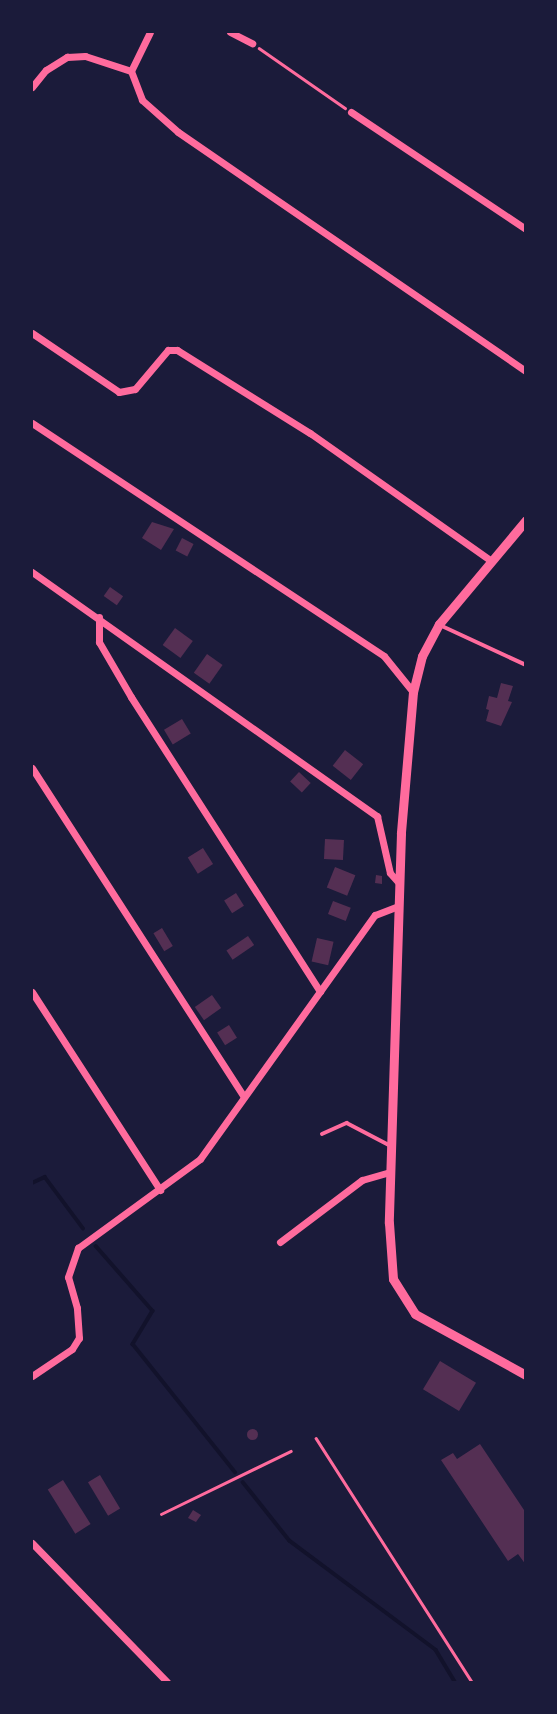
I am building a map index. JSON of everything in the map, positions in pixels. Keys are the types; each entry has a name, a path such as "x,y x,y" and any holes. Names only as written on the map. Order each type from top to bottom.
{"street":[{"path":"131,71 150,32"},
{"path":"230,32 252,43"},
{"path":"32,87 46,70 66,57 85,56 131,71 149,108 178,132 526,371"},
{"path":"351,112 526,229"},
{"path":"32,333 119,392 135,389 161,356 177,350 361,468 490,560"},
{"path":"32,423 384,656 413,692"},
{"path":"526,520 439,624 422,656 413,692 398,882 390,1172 393,1279 407,1305 426,1323 526,1375"},
{"path":"32,572 377,816 390,873 398,882"},
{"path":"99,617 99,642 131,697 320,990"},
{"path":"32,768 244,1097"},
{"path":"32,1376 72,1349 79,1338 77,1308 68,1277 78,1248 200,1159 375,915 398,906"},
{"path":"32,992 160,1190"},
{"path":"280,1242 362,1180 390,1172"},
{"path":"32,1543 167,1682"}],"lane":[{"path":"439,624 526,665"},
{"path":"322,1134 347,1123 391,1146"}],"path":[{"path":"252,43 351,112"},
{"path":"316,1438 472,1682"},
{"path":"161,1514 291,1451"}],"building":[{"path":"152,522 174,529 161,550 142,538"},
{"path":"182,538 194,544 187,556 176,550"},
{"path":"110,587 123,596 117,605 104,596"},
{"path":"175,628 193,641 180,658 163,645"},
{"path":"207,654 223,665 209,684 194,673"},
{"path":"501,683 513,686 508,701 512,702 501,726 486,721 489,710 486,709 489,696 497,698"},
{"path":"182,719 191,734 173,744 164,730"},
{"path":"345,750 363,764 351,780 333,766"},
{"path":"299,772 311,783 302,792 290,782"},
{"path":"325,839 344,840 343,860 324,859"},
{"path":"203,848 213,864 198,874 188,858"},
{"path":"335,867 355,875 347,896 327,887"},
{"path":"376,875 382,876 382,884 375,883"},
{"path":"236,893 244,906 232,913 224,900"},
{"path":"333,901 351,908 346,921 328,914"},
{"path":"162,928 173,946 164,951 153,933"},
{"path":"248,936 254,945 233,960 226,951"},
{"path":"317,938 334,942 328,965 312,961"},
{"path":"212,995 221,1008 204,1020 195,1007"},
{"path":"229,1025 237,1038 225,1045 217,1032"},
{"path":"440,1361 476,1383 459,1411 423,1389"},
{"path":"252,1429 256,1430 256,1438 252,1439 248,1438 247,1434 248,1430"},
{"path":"480,1444 526,1513 526,1565 518,1554 508,1561 441,1460 453,1453 457,1459"},
{"path":"100,1475 120,1508 108,1516 88,1482"},
{"path":"63,1480 91,1524 75,1534 48,1490"},
{"path":"193,1510 201,1515 196,1522 188,1518"}],"waterway":[{"path":"32,1183 45,1177 83,1228"},
{"path":"96,1246 153,1311 133,1344 235,1472"},
{"path":"243,1482 290,1541 436,1650 455,1682"}]}
